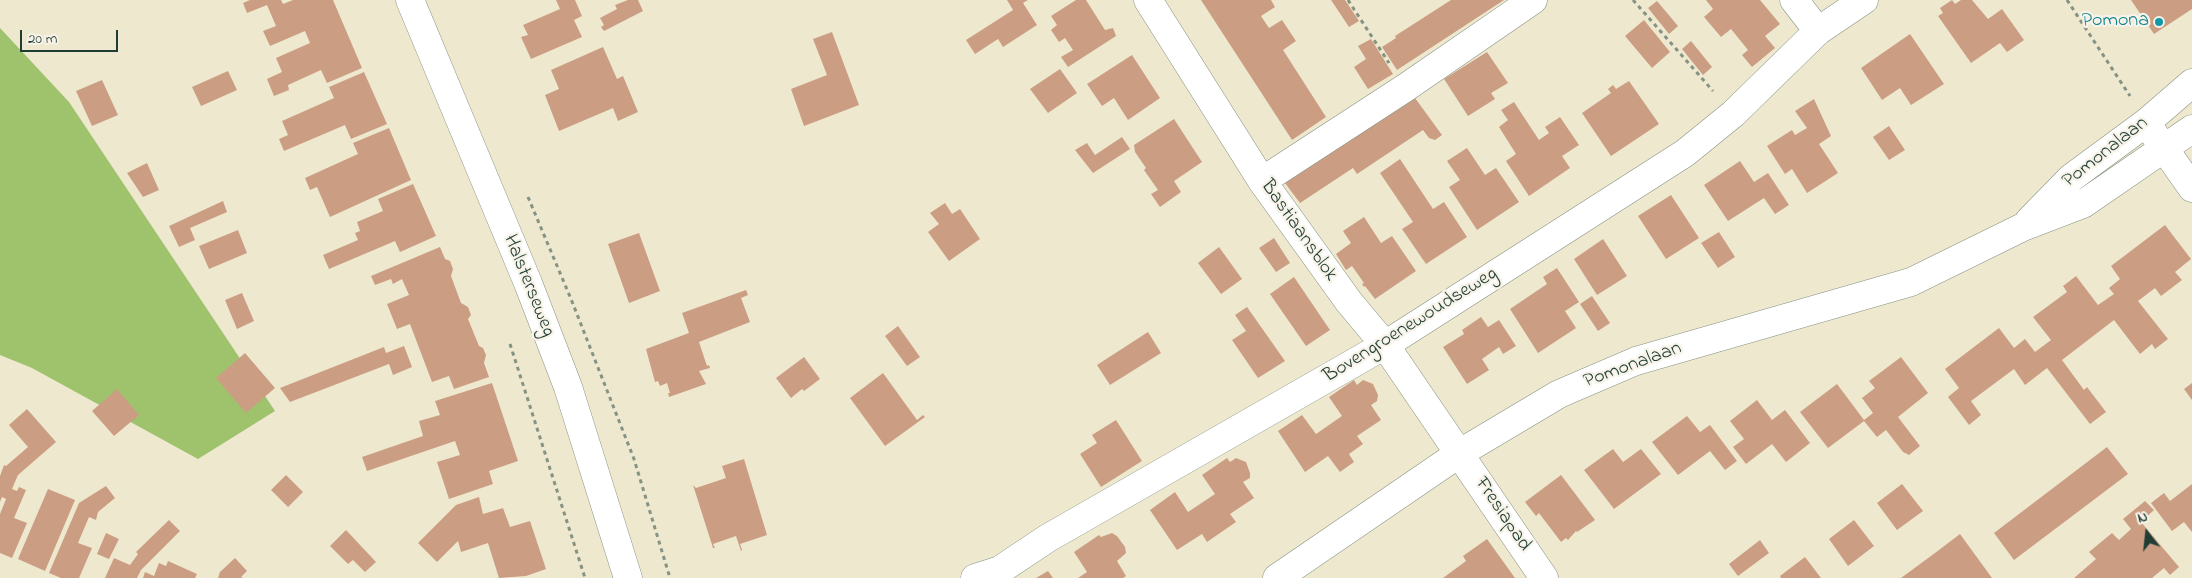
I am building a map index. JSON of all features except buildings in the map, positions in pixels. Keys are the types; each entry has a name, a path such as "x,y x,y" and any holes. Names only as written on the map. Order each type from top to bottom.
{"street":[{"name":"Halsterseweg","path":"410,0 528,283 568,387 604,496 628,578"},
{"name":"Bastiaansblok","path":"1148,0 1262,181 1349,302 1385,345 1460,453"},
{"path":"1262,181 1405,88 1533,0"},
{"path":"1794,0 1818,31"},
{"name":"Bovengroenewoudseweg","path":"975,578 1000,570 1048,538 1385,345 1685,153 1733,114 1818,31 1864,0"},
{"name":"Pomonalaan","path":"2023,227 2071,178 2146,122 2192,83"},
{"path":"2146,122 2192,188"},
{"name":"Pomonalaan","path":"1277,578 1460,453 1559,394 1636,361 1911,282 2023,227 2083,204 2192,129"},
{"name":"Fresiapad","path":"1460,453 1544,578"}],"path":[{"path":"1348,0 1405,88"},
{"path":"1633,0 1733,114"},
{"path":"2067,0 2146,122"},
{"path":"510,344 585,578"}],"green space":[{"path":"0,28 69,102 275,411 198,459 32,368 0,355"}],"place":[{"name":"Pomona","path":"2159,22"}]}
